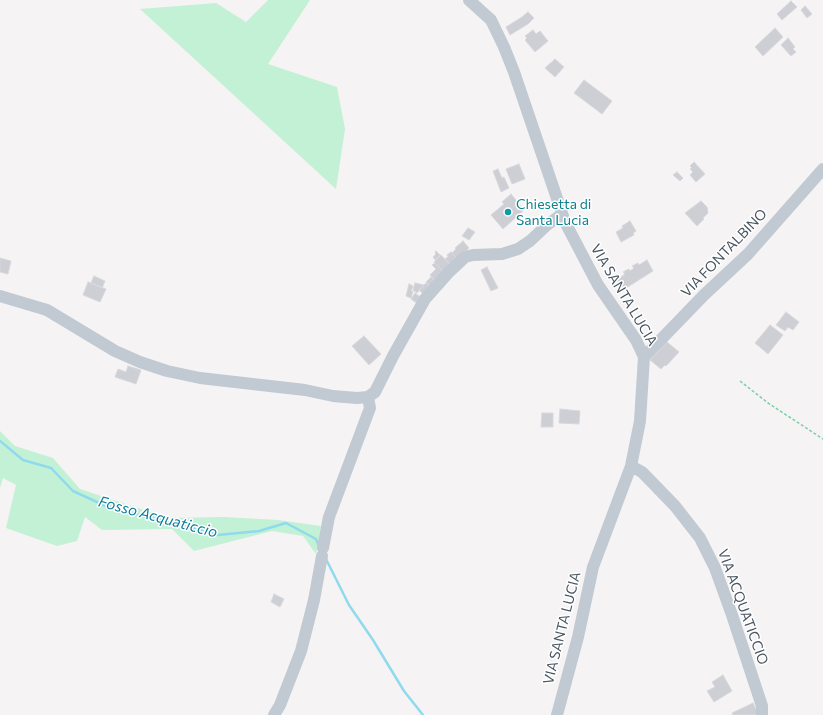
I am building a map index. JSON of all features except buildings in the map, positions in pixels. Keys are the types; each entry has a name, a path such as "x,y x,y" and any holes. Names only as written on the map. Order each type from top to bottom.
{"street":[{"name":"VIA SANTA LUCIA","path":"469,0 491,20 504,46 565,222 598,285 619,318 636,340 644,357 640,421 632,466 593,567 578,637 557,715"},
{"name":"VIA FONTALBINO","path":"644,357 704,295 748,254 823,169"},
{"path":"0,296 48,310 115,352 167,371 200,378 305,390 333,396 356,398 368,397 375,392 425,299 449,272 465,257 473,255 502,254 518,249 530,241 547,225 562,214"},
{"path":"274,715 280,705 301,651 314,600 329,517 370,408 368,397"},
{"name":"VIA ACQUATICCIO","path":"632,466 642,472 675,506 700,538 715,568 727,602 762,706 762,715"}],"path":[{"path":"740,381 768,403 823,439"}],"green space":[{"path":"268,0 310,0 268,64 337,87 345,129 336,189 140,9 216,3 246,22"},
{"path":"0,431 15,446 53,458 80,489 168,518 224,517 278,520 321,526 316,554 303,536 272,531 194,551 172,529 102,530 85,517 77,541 57,546 6,528 16,485 3,478 0,488"}],"waterway":[{"name":"Fosso Acquaticcio","path":"0,441 23,460 51,468 73,491 108,507 218,535 259,531 286,523 316,539 319,546"},
{"name":"Fosso Acquaticcio","path":"326,559 349,605 373,640 404,691 423,715"}],"place":[{"name":"Chiesetta di Santa Lucia","path":"508,212"}]}
